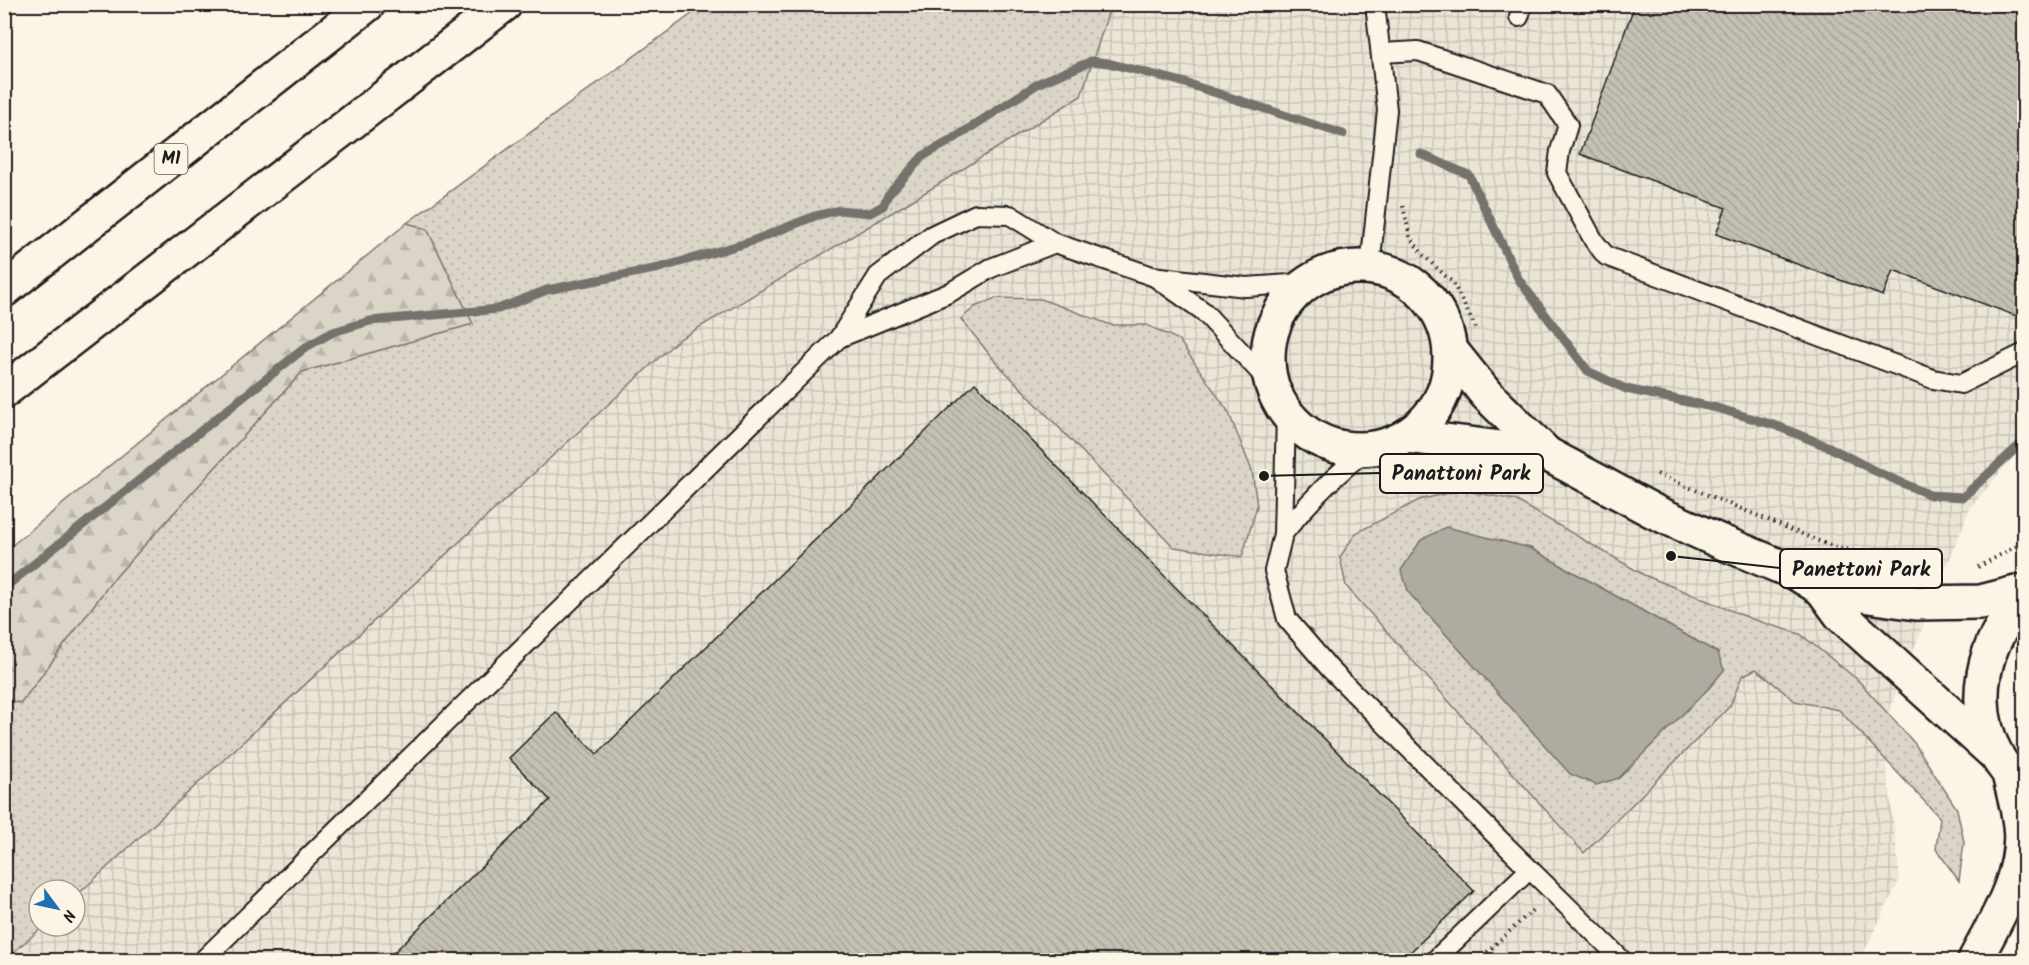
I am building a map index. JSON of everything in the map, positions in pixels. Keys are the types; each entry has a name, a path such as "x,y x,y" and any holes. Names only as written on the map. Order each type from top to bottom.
{"main road":[{"name":"M1","path":"4,290 368,4"},
{"path":"4,391 505,4"},
{"path":"1370,267 1398,275 1424,293 1442,319 1450,350 1449,375 1441,399 1426,420 1406,436 1388,445 1368,449 1345,448 1323,442 1303,430 1286,414 1271,384 1268,361 1270,339 1277,317 1290,298 1306,283 1335,269 1370,267"},
{"path":"1450,350 1486,394 1547,454 1655,512 1796,573 1822,589 1841,615 2010,773"},
{"path":"1406,436 1547,454"},
{"path":"1822,589 1916,603 1981,602 2025,591"},
{"path":"1975,960 2001,910 2019,862 2021,826 2010,773 1984,720 1982,683 1990,646 2010,614 2025,600"}],"lane":[{"path":"1370,267 1387,110 1376,4"},
{"path":"1381,53 1418,51 1546,94 1568,125 1560,151 1557,173 1594,242 1606,256 1933,379 1961,384 2025,353"},
{"path":"203,960 839,338 878,276 932,235 976,214 1010,215 1055,243 1152,276 1246,287 1306,283"},
{"path":"839,338 949,293 991,268 1055,243"},
{"path":"1152,276 1203,311 1271,384"},
{"path":"1286,414 1283,534 1274,571 1287,619 1330,669 1623,960"},
{"path":"1283,534 1317,493 1345,466 1368,449"},
{"path":"1435,960 1530,869"}],"path":[{"path":"1402,197 1410,237 1423,255 1453,283 1482,336"},
{"path":"1647,470 1826,544 1930,571"},
{"path":"1971,572 2025,542"},
{"path":"1486,952 1543,901"}],"shaded area":[{"path":"1111,5 2024,5 2024,444 1970,508 1882,729 1900,879 1860,960 6,960 31,938 87,938 87,886 678,340 903,206 1081,96"},
{"path":"1446,527 1530,548 1718,653 1724,670 1710,687 1619,778 1596,785 1570,774 1409,593 1401,570 1421,540"}],"green space":[{"path":"704,5 1111,5 1081,96 903,206 678,340 87,886 87,878 27,878 27,938 30,938 4,960 4,701 21,703 111,582 302,372 473,324 427,229 407,223"},
{"path":"407,223 427,229 473,324 302,372 111,582 21,703 5,700 5,551"},
{"path":"996,298 1041,299 1111,325 1147,325 1179,340 1228,411 1252,471 1257,506 1242,557 1174,547 994,360 961,319 975,307"},
{"path":"1461,490 1515,500 1644,575 1752,619 1800,634 1858,680 1915,744 1957,809 1964,842 1959,881 1936,849 1940,818 1839,710 1795,701 1756,669 1742,676 1730,706 1584,853 1346,586 1340,557 1356,533 1419,500","holes":["1530,548 1718,653 1596,785"]}],"building":[{"path":"1635,4 2024,4 2024,319 1893,270 1883,296 1716,234 1726,208 1580,154"},
{"path":"975,383 1474,891 1402,960 386,960 550,800 509,758 556,712 597,754"}],"waterway":[{"path":"4,588 306,347 333,332 370,321 498,309 547,290 659,268 750,242 815,216 839,210 870,213 883,206 888,195 923,156 1039,83 1092,61 1179,81 1343,134"},
{"path":"1421,154 1469,175 1519,280 1588,371 1626,389 1717,408 1777,426 1829,447 1875,471 1930,495 1963,497 2024,441"}],"place":[{"name":"Panattoni Park","path":"1264,476"},
{"name":"Panettoni Park","path":"1671,556"}]}
